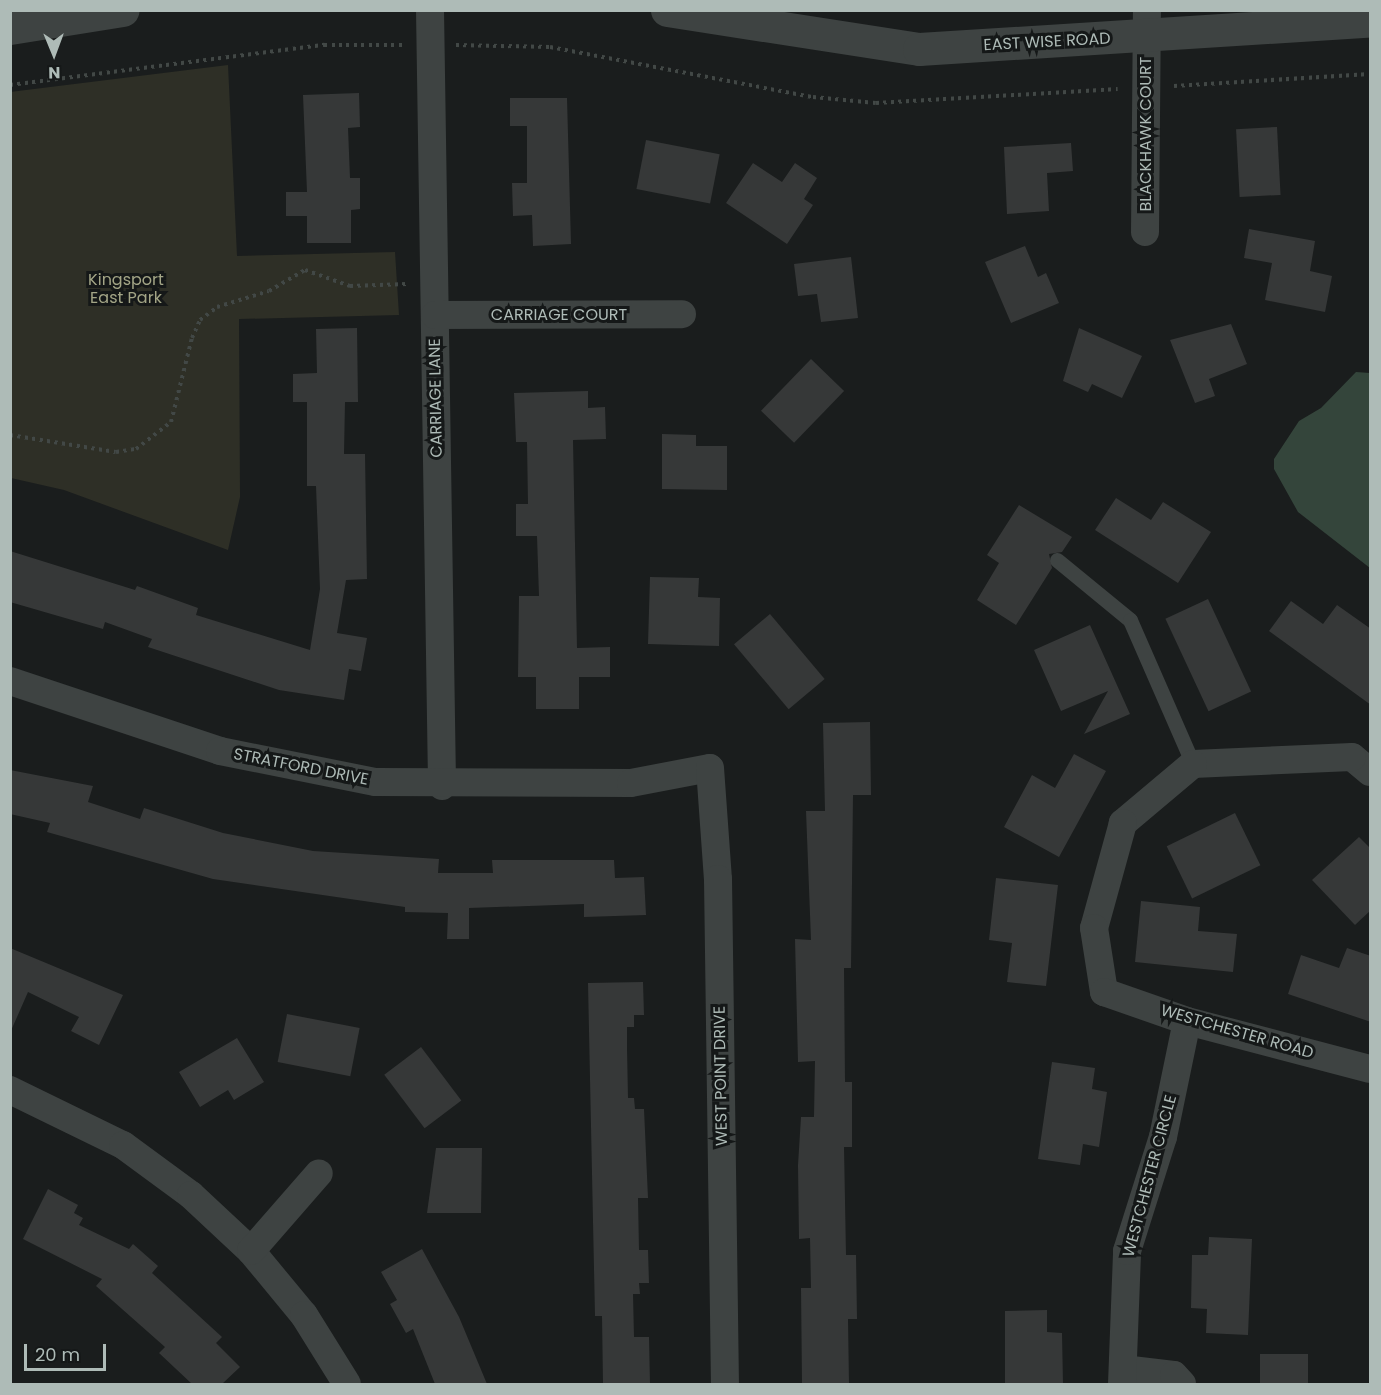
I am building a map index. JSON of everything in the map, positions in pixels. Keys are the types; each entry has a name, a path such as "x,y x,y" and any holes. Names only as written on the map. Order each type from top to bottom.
{"street":[{"path":"10,28 123,10"},
{"name":"CARRIAGE LANE","path":"430,10 442,786"},
{"name":"EAST WISE ROAD","path":"667,10 725,21 919,49 1147,23 1371,21"},
{"name":"BLACKHAWK COURT","path":"1145,232 1147,23"},
{"name":"CARRIAGE COURT","path":"435,315 682,314"},
{"name":"STRATFORD DRIVE","path":"10,681 270,764 375,782 442,786 631,783 710,768"},
{"path":"1193,764 1352,757 1371,772"},
{"name":"WESTCHESTER ROAD","path":"1193,764 1123,823 1094,928 1104,992 1187,1021 1371,1069"},
{"name":"WEST POINT DRIVE","path":"710,768 718,879 725,1384"},
{"name":"WESTCHESTER CIRCLE","path":"1182,1384 1174,1375 1122,1377 1127,1251 1163,1137 1187,1021"},
{"path":"10,1090 123,1145 191,1195 251,1251 304,1315 346,1384"},
{"path":"251,1251 319,1173"}],"lane":[{"path":"1057,560 1130,620 1193,764"}],"path":[{"path":"10,85 324,45 550,47 813,97 876,103 1371,74"},
{"path":"10,435 116,452 154,440 171,422 200,320 217,307 269,291 305,270 350,286 435,286"}],"green space":[{"name":"Kingsport East Park","path":"228,65 237,256 395,252 399,315 239,319 240,497 228,550 64,490 11,478 10,92"}],"shaded area":[{"path":"1356,372 1370,373 1370,568 1298,512 1274,469 1274,459 1299,421 1321,408"}],"building":[{"path":"359,93 360,127 348,128 350,178 360,178 360,209 351,210 351,243 307,243 307,216 286,216 286,192 307,192 303,95"},
{"path":"510,98 567,98 571,244 533,246 532,215 513,216 512,183 527,183 527,126 510,126"},
{"path":"1277,127 1281,195 1240,197 1236,129"},
{"path":"646,140 720,154 710,203 636,189"},
{"path":"1071,143 1073,171 1047,173 1049,211 1007,214 1004,147"},
{"path":"753,163 782,182 795,163 817,178 804,199 813,205 787,244 726,203"},
{"path":"1249,229 1315,241 1310,271 1332,276 1325,312 1265,300 1272,263 1244,258"},
{"path":"1025,246 1038,277 1046,273 1059,303 1011,323 985,262"},
{"path":"851,257 858,318 821,322 817,294 798,296 794,264"},
{"path":"1231,324 1247,364 1209,379 1215,396 1195,403 1170,340"},
{"path":"357,328 358,402 345,402 344,454 365,454 367,579 346,580 337,633 367,638 361,671 349,669 344,700 279,690 148,647 152,639 105,622 103,629 10,602 10,551 135,590 137,586 198,608 196,615 310,650 320,589 316,486 307,486 307,402 293,402 293,374 317,373 316,329"},
{"path":"1079,328 1142,356 1122,398 1092,384 1088,392 1063,381"},
{"path":"811,359 844,391 794,443 761,411"},
{"path":"588,391 588,408 605,407 606,439 573,440 577,648 610,647 610,677 579,677 579,709 536,709 536,677 518,677 519,596 539,596 537,536 516,536 516,504 528,504 527,442 516,442 514,393"},
{"path":"662,434 696,435 696,446 727,446 727,490 662,489"},
{"path":"1116,498 1151,520 1163,502 1211,532 1178,583 1095,530"},
{"path":"1019,505 1072,537 1062,552 1049,554 1052,568 1016,625 977,600 999,563 987,555"},
{"path":"650,577 699,578 698,597 720,598 719,646 648,644"},
{"path":"1208,599 1251,691 1209,711 1165,619"},
{"path":"1291,601 1323,624 1337,605 1371,629 1371,705 1269,631"},
{"path":"770,614 825,679 789,709 734,644"},
{"path":"1090,625 1130,714 1084,734 1108,691 1061,711 1034,650"},
{"path":"870,722 871,795 853,795 851,968 844,968 845,1082 852,1082 852,1147 844,1147 846,1255 856,1255 857,1319 848,1319 849,1384 802,1384 801,1288 811,1288 810,1238 799,1239 798,1165 801,1117 814,1117 815,1061 798,1062 795,939 811,940 806,811 825,811 823,723"},
{"path":"1074,754 1106,771 1059,857 1004,827 1032,775 1055,788"},
{"path":"10,770 93,786 88,802 140,819 144,808 223,833 313,851 439,859 438,873 493,873 492,860 614,860 615,878 644,877 646,915 584,917 584,904 469,908 469,939 447,939 448,913 405,912 405,907 213,879 47,832 50,823 10,814"},
{"path":"1235,813 1260,865 1192,898 1167,846"},
{"path":"1359,837 1371,849 1371,910 1355,925 1312,880"},
{"path":"996,878 1058,885 1046,986 1007,982 1012,943 989,940"},
{"path":"1141,901 1200,907 1198,931 1237,934 1233,972 1135,962"},
{"path":"10,948 123,995 99,1045 71,1031 79,1017 28,992 10,1033"},
{"path":"1347,948 1371,956 1371,1022 1288,994 1301,955 1339,968"},
{"path":"643,982 644,1015 634,1015 634,1027 627,1027 627,1048 628,1098 634,1098 635,1109 644,1109 648,1198 638,1198 639,1250 648,1250 649,1283 639,1283 640,1294 633,1294 634,1337 649,1337 650,1384 603,1384 602,1316 595,1316 588,983"},
{"path":"287,1014 360,1028 350,1076 278,1062"},
{"path":"237,1038 264,1082 234,1100 228,1090 200,1107 179,1072"},
{"path":"421,1047 461,1101 425,1128 384,1075"},
{"path":"1052,1062 1095,1068 1092,1089 1107,1092 1099,1147 1083,1144 1080,1165 1038,1159"},
{"path":"436,1148 482,1148 481,1213 427,1213"},
{"path":"48,1189 78,1205 74,1213 83,1218 79,1225 129,1249 133,1244 158,1266 152,1273 222,1337 216,1343 240,1367 222,1384 192,1384 159,1353 165,1347 96,1286 102,1279 23,1239"},
{"path":"1209,1237 1252,1239 1248,1335 1206,1333 1207,1309 1191,1308 1192,1255 1208,1255"},
{"path":"422,1249 459,1317 487,1384 435,1384 413,1329 406,1333 390,1304 397,1300 381,1272"},
{"path":"1047,1310 1047,1332 1062,1333 1063,1384 1005,1384 1005,1311"},
{"path":"1260,1354 1308,1354 1308,1384 1260,1384"}]}
